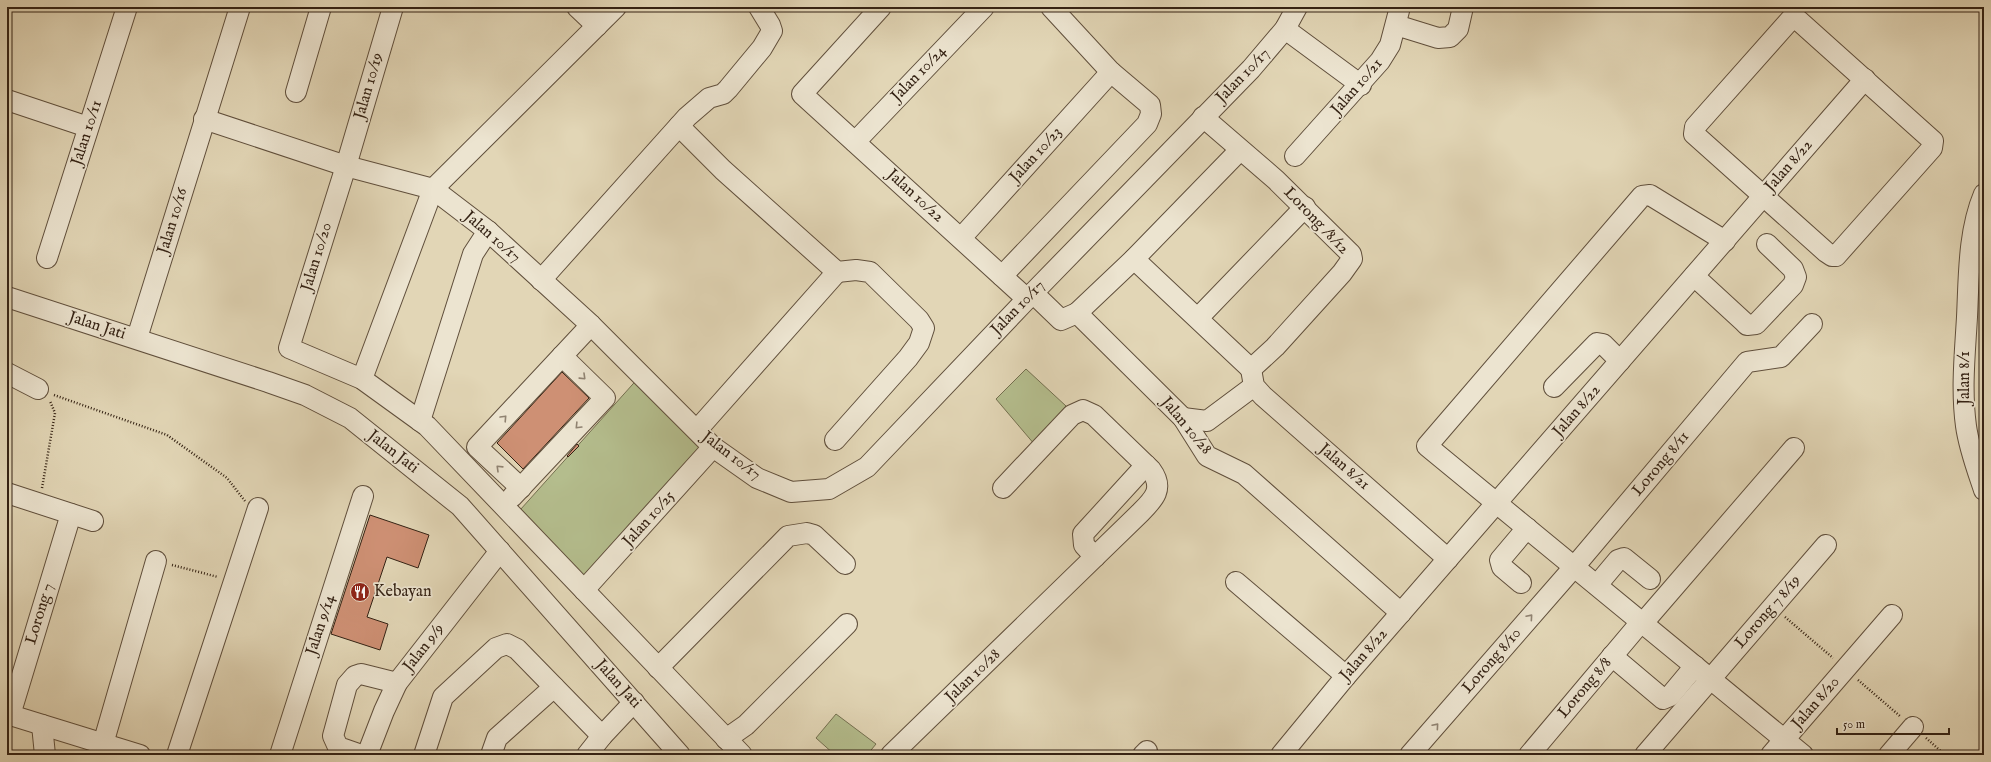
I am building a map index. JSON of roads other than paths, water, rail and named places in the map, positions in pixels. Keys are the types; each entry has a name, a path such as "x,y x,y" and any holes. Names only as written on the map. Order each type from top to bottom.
{"street":[{"name":"Jalan 10/11","path":"47,258 127,7"},
{"name":"Jalan 10/16","path":"137,338 206,112 240,7"},
{"path":"296,92 321,7"},
{"name":"Jalan 10/19","path":"346,166 393,7"},
{"path":"577,7 597,26"},
{"path":"616,7 433,189 362,379 427,426 742,755"},
{"path":"541,280 686,117 702,103 728,89 769,39 772,31 759,7"},
{"name":"Jalan 10/22","path":"881,7 802,94 1002,276 1030,296"},
{"name":"Jalan 10/24","path":"855,142 984,7"},
{"path":"1002,276 1146,124 1151,114 1150,105 1112,72 1051,7"},
{"name":"Jalan 10/17","path":"206,112 346,166 433,189 488,231 591,325 713,447 757,478 791,492 829,489 867,467 1030,296 1251,69 1285,29 1297,7"},
{"path":"1398,16 1444,39 1455,34 1459,25 1463,7"},
{"name":"Jalan 10/21","path":"1295,156 1361,85 1387,51 1398,16"},
{"path":"1791,19 1798,20 1865,79 1931,138 1933,141 1932,148 1836,256 1829,254 1694,134 1696,127 1706,115 1791,19"},
{"path":"1285,29 1361,85"},
{"name":"Jalan 10/23","path":"961,238 1112,72"},
{"name":"Jalan 8/22","path":"1292,751 1346,676 1865,79"},
{"path":"7,100 88,127"},
{"name":"Lorong /8/12","path":"1203,117 1304,207 1348,249 1352,259 1342,273 1275,347 1253,378"},
{"path":"679,126 723,170 837,272"},
{"path":"1030,296 1061,320 1077,313 1134,259 1240,150"},
{"name":"Jalan 10/20","path":"346,166 288,348 362,379"},
{"path":"1725,241 1650,195 1645,194 1638,198 1427,446 1803,755"},
{"name":"Jalan 8/1","path":"1984,194 1975,220 1971,245 1963,389 1966,426 1972,454 1984,490"},
{"path":"1198,318 1304,207"},
{"path":"420,421 473,254 488,231"},
{"path":"1694,276 1744,322 1747,324 1756,324 1794,285 1796,277 1793,269 1767,244"},
{"name":"Jalan 8/21","path":"1134,259 1198,318 1253,378 1263,396 1448,559"},
{"path":"697,430 837,272 862,270 870,272 919,320 924,328 919,343 908,358 835,440"},
{"name":"Jalan Jati","path":"7,297 137,338 298,393 350,418 460,506 680,755"},
{"name":"Jalan 10/28","path":"1077,313 1183,418 1207,456 1244,474 1401,613"},
{"name":"Lorong 8/11","path":"1574,567 1747,362 1781,357 1812,324"},
{"path":"521,488 477,447 591,325"},
{"path":"1554,388 1597,343 1603,344 1620,361"},
{"path":"504,506 605,398 562,356"},
{"path":"7,373 38,389"},
{"path":"1183,418 1207,421 1253,378"},
{"name":"Jalan 10/28","path":"891,755 1140,513 1155,497 1157,490 1154,475 1146,465 1094,415 1083,410 1072,415 1002,488"},
{"name":"Jalan 10/25","path":"584,590 713,447"},
{"path":"1642,623 1794,448"},
{"path":"1095,557 1084,545 1083,534 1146,465"},
{"path":"7,493 93,521"},
{"name":"Jalan 9/14","path":"280,755 363,496"},
{"path":"177,755 258,508"},
{"name":"Lorong 7","path":"9,715 71,514"},
{"path":"1521,583 1502,567 1500,560 1527,528"},
{"path":"658,668 788,536 807,533 814,535 845,564"},
{"name":"Lorong 7 8/19","path":"1645,755 1826,545"},
{"name":"Jalan 9/9","path":"367,755 384,711 397,683 500,551"},
{"path":"1597,585 1618,560 1624,558 1650,579"},
{"path":"104,744 156,561"},
{"name":"Lorong 8/10","path":"1417,752 1574,567"},
{"path":"1236,582 1346,676"},
{"name":"Jalan 8/20","path":"1771,755 1892,615"},
{"name":"Lorong 8/8","path":"1529,755 1612,656 1642,623"},
{"path":"726,739 746,725 847,624"},
{"path":"424,755 440,702 445,695 501,645 512,645 602,736"},
{"path":"1612,656 1663,698 1670,696 1695,666"},
{"path":"361,755 338,747 333,736 347,685 355,676 361,674 397,683"},
{"path":"492,755 497,738 554,687"},
{"path":"587,755 602,736 634,702"},
{"path":"9,715 140,755"},
{"path":"42,725 45,755"},
{"path":"1889,755 1913,727"}],"place":[{"name":"Kebayan","path":"360,592"}]}
